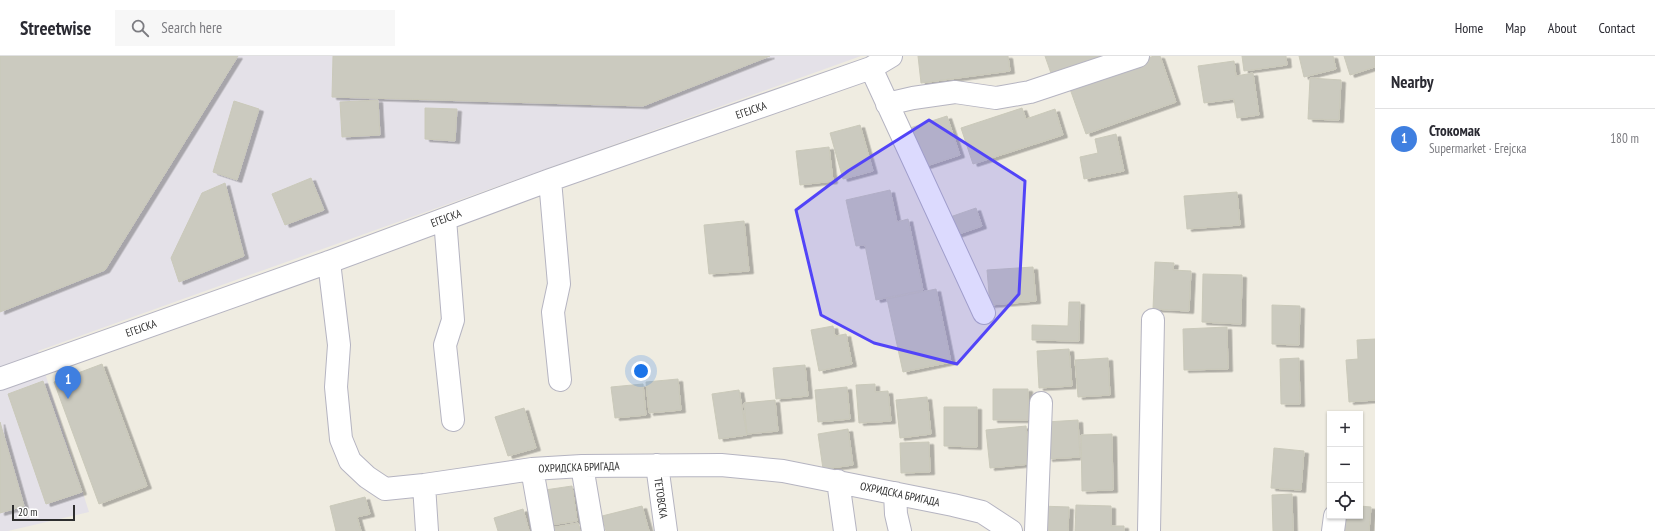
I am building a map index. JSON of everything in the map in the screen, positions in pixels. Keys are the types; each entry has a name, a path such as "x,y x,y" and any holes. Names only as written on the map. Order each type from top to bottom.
{"street":[{"name":"ЕГЕЈСКА","path":"0,379 329,262 550,180 871,68 891,56"},
{"path":"887,104 913,98 955,92 996,98 1030,92 1138,56"},
{"path":"871,68 984,313"},
{"path":"550,180 559,284 553,312 560,380"},
{"path":"445,219 453,320 445,344 453,420"},
{"name":"ОХРИДСКА БРИГАДА","path":"329,262 339,345 336,387 341,439 350,461 367,477 385,489 424,485 532,469 582,466 721,465 783,471 838,481 982,512 1011,531"},
{"path":"1149,531 1153,320"},
{"path":"1036,531 1041,403"},
{"name":"ТЕТОВСКА","path":"657,465 666,531"},
{"path":"582,466 593,531"},
{"path":"532,469 543,531"},
{"path":"838,481 845,531"},
{"path":"424,485 427,531"},
{"path":"895,493 896,514 900,531"},
{"path":"1333,531 1335,519"}],"highlighted area":[{"path":"929,120 1025,181 1019,294 957,364 874,343 821,315 796,210 848,171"}],"shaded area":[{"path":"0,56 861,56 38,351 89,512 8,531 0,531"}],"building":[{"path":"0,56 238,56 105,270 0,312"},
{"path":"333,56 770,56 643,106 332,97"},
{"path":"918,56 1008,56 1010,71 921,83"},
{"path":"1045,56 1107,56 1053,79"},
{"path":"1154,56 1160,56 1176,102 1086,134 1069,86"},
{"path":"1242,56 1286,56 1287,65 1244,71"},
{"path":"1299,56 1333,56 1336,69 1304,77"},
{"path":"1344,56 1375,56 1375,67 1350,75"},
{"path":"1234,61 1236,76 1253,73 1259,115 1237,118 1234,99 1204,103 1198,66"},
{"path":"1310,78 1341,80 1339,120 1308,119"},
{"path":"378,100 380,135 342,137 340,102"},
{"path":"234,101 259,109 237,180 213,172"},
{"path":"425,108 457,109 455,141 425,139"},
{"path":"1022,108 1026,119 1055,109 1063,135 973,164 961,128"},
{"path":"947,116 960,155 923,167 910,128"},
{"path":"860,125 873,171 843,179 830,133"},
{"path":"1116,134 1124,171 1084,179 1080,157 1098,153 1095,139"},
{"path":"829,147 833,181 800,185 796,151"},
{"path":"311,178 324,210 285,225 272,194"},
{"path":"225,183 244,256 179,282 171,258 202,193"},
{"path":"890,190 897,222 908,219 923,290 876,300 865,245 856,246 846,200"},
{"path":"1237,192 1240,225 1187,229 1184,196"},
{"path":"976,208 982,226 956,235 950,217"},
{"path":"744,221 749,271 709,274 704,225"},
{"path":"1155,262 1174,263 1173,270 1191,271 1189,311 1153,309"},
{"path":"1033,267 1036,301 990,305 987,270"},
{"path":"1203,274 1242,275 1241,324 1202,322"},
{"path":"936,289 951,362 903,372 887,299"},
{"path":"1069,302 1080,302 1079,341 1032,340 1032,325 1068,326"},
{"path":"1272,305 1300,306 1299,345 1272,344"},
{"path":"833,326 835,336 846,334 852,364 819,371 811,330"},
{"path":"1227,327 1228,369 1184,370 1183,329"},
{"path":"1375,339 1375,400 1349,402 1346,360 1358,359 1357,340"},
{"path":"1069,349 1072,386 1039,388 1037,351"},
{"path":"1108,358 1110,395 1078,397 1075,360"},
{"path":"1299,358 1300,404 1281,404 1280,359"},
{"path":"102,364 147,486 99,504 54,382"},
{"path":"805,365 808,396 776,399 773,368"},
{"path":"678,379 681,410 649,413 646,382"},
{"path":"43,381 82,492 46,504 8,394"},
{"path":"643,384 646,415 615,418 611,387"},
{"path":"875,384 875,392 888,391 891,421 859,423 856,385"},
{"path":"847,387 850,419 818,422 815,390"},
{"path":"993,389 1028,389 1028,420 993,420"},
{"path":"739,390 747,435 719,439 712,394"},
{"path":"927,397 931,434 900,438 896,400"},
{"path":"775,400 778,431 747,434 744,403"},
{"path":"944,407 977,407 977,447 944,446"},
{"path":"524,408 536,448 508,456 495,417"},
{"path":"1078,420 1080,457 1048,459 1046,422"},
{"path":"0,422 24,506 0,513"},
{"path":"1026,426 1030,464 990,468 986,430"},
{"path":"848,429 853,465 823,469 818,434"},
{"path":"1112,434 1113,490 1082,491 1081,435"},
{"path":"929,442 930,472 901,473 900,443"},
{"path":"1274,448 1304,451 1301,490 1271,488"},
{"path":"572,486 577,521 543,526 538,491"},
{"path":"1292,494 1293,531 1273,531 1272,495"},
{"path":"365,497 370,514 357,517 361,531 336,531 330,506"},
{"path":"1076,505 1111,506 1111,526 1124,526 1124,531 1075,531"},
{"path":"642,506 649,531 606,531 602,516"},
{"path":"1040,506 1069,507 1068,531 1039,531"},
{"path":"1363,506 1371,507 1369,531 1338,531 1339,519 1363,519"},
{"path":"523,509 529,531 498,531 494,518"},
{"path":"578,523 580,531 546,531 546,529"}],"place":[{"name":"Стокомак","path":"68,399"}]}
